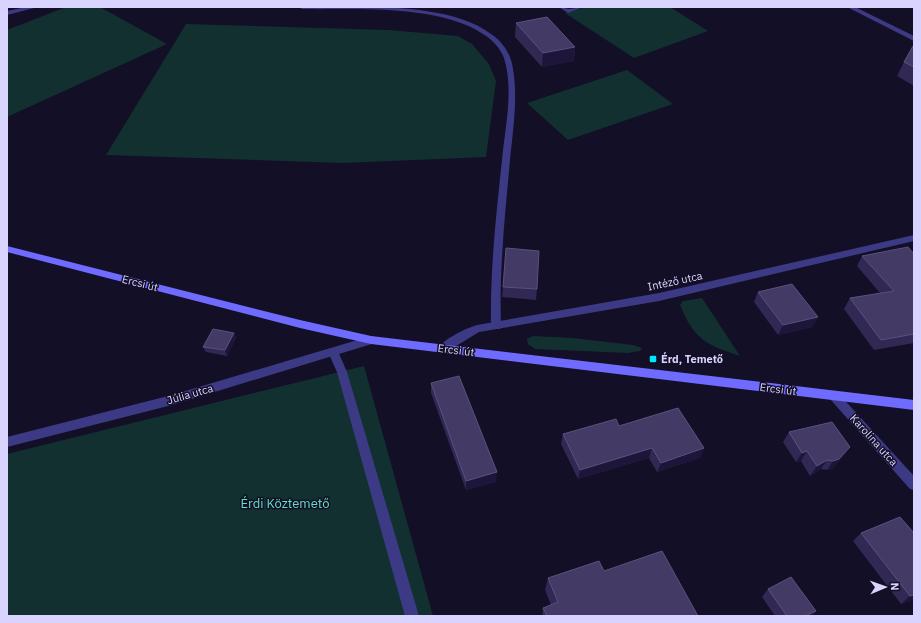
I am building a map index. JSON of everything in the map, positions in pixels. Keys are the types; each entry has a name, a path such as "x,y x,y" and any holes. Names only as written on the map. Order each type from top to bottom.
{"main road":[{"name":"Ercsi út","path":"7,249 292,322 371,340 914,405"}],"street":[{"path":"7,13 35,7"},
{"path":"302,7 410,12 460,21 476,27 490,36 506,56 510,75 509,124 494,297 496,326"},
{"path":"565,9 580,7"},
{"path":"850,7 914,39"},
{"name":"Intéző utca","path":"444,348 459,338 477,330 659,297 914,238"},
{"name":"Júlia utca","path":"7,442 172,400 371,340"},
{"path":"333,352 342,372 412,616"},
{"name":"Karolina utca","path":"834,396 914,485"}],"green space":[{"path":"66,7 100,7 167,44 7,117 7,30"},
{"path":"586,7 670,7 708,31 634,58 565,13"},
{"path":"186,24 389,30 458,36 472,44 489,64 496,81 486,157 343,163 106,155"},
{"path":"627,70 673,104 568,140 527,103"},
{"path":"702,298 740,356 710,344 702,339 690,326 680,305 683,301"},
{"path":"533,336 573,338 633,345 642,348 640,351 628,353 535,349 528,344 527,339"},
{"name":"Érdi Köztemető","path":"364,366 433,616 7,616 7,454"}],"building":[{"path":"547,17 575,47 543,53 516,23"},
{"path":"913,46 914,47 914,67 904,62"},
{"path":"908,247 914,254 914,334 881,340 850,298 894,291 862,256"},
{"path":"506,248 539,251 537,289 503,287"},
{"path":"792,284 818,317 783,325 758,292"},
{"path":"213,329 234,333 225,350 203,347"},
{"path":"459,376 497,472 466,481 431,383"},
{"path":"678,408 704,448 661,463 652,448 580,470 563,434 616,419 619,426"},
{"path":"832,422 850,447 839,459 833,461 827,460 817,466 807,451 802,453 789,432"},
{"path":"900,517 914,533 914,595 910,596 861,533"},
{"path":"662,551 698,616 547,616 543,608 558,602 548,578 599,561 604,571"},
{"path":"791,577 816,611 805,616 787,616 768,589"}],"place":[{"name":"Érd, Temető","path":"653,359"}]}
